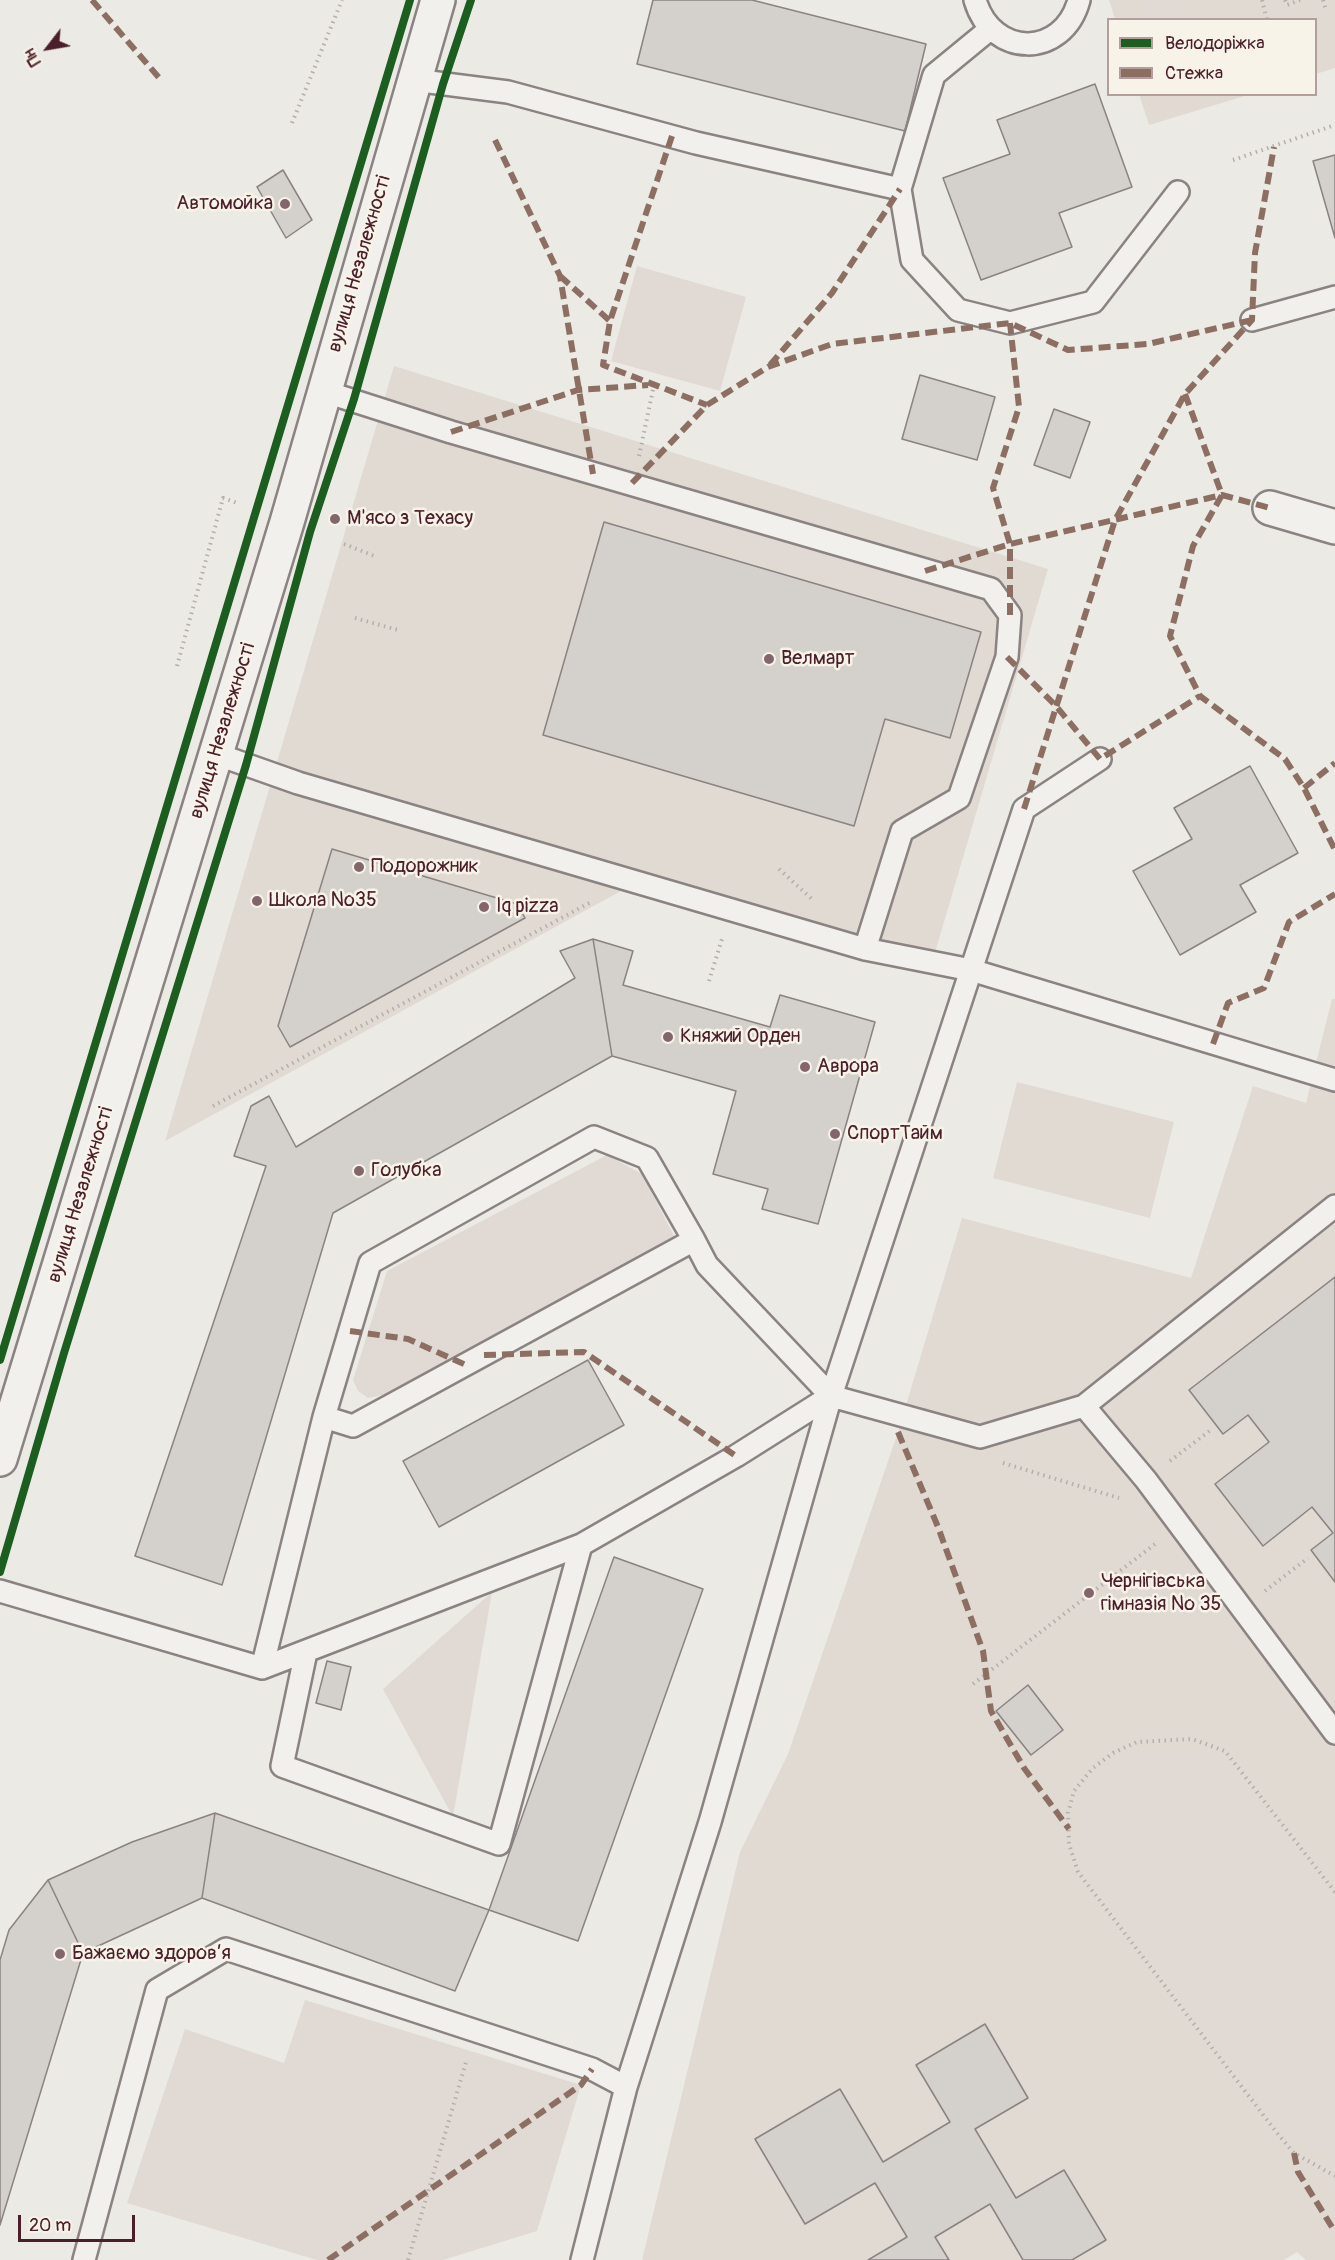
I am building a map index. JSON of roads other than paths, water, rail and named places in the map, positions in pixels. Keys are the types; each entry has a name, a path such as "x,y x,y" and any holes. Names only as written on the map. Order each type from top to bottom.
{"street":[{"name":"вулиця Незалежності","path":"0,1459 216,754 438,0"},
{"path":"1270,508 1335,527"}],"lane":[{"path":"975,0 980,14 990,29 1004,39 1020,44 1036,44 1053,38 1076,14 1079,0"},
{"path":"990,29 934,75 900,189 912,260 958,310 1010,323 1093,302 1178,192"},
{"path":"414,80 508,92 696,143 900,189"},
{"path":"1252,320 1335,297"},
{"path":"323,391 462,435 991,589 1010,615 1007,657 959,798 902,831 865,949"},
{"path":"216,754 298,783 865,949 971,970 1335,1080"},
{"path":"582,2260 626,2087 710,1822 831,1396 1024,809 1100,759"},
{"path":"262,1668 324,1417 370,1263 594,1137 647,1158 707,1265 831,1396 980,1437 1084,1406 1335,1206"},
{"path":"324,1417 353,1426 694,1240"},
{"path":"0,1591 262,1668 580,1545 736,1456 831,1396"},
{"path":"1084,1406 1146,1480 1335,1733"},
{"path":"306,1652 282,1766 499,1844 580,1545"},
{"path":"84,2260 157,1990 226,1949 592,2069 626,2087"}],"place":[{"name":"Автомойка","path":"285,204"},
{"name":"М'ясо з Техасу","path":"335,519"},
{"name":"Велмарт","path":"769,659"},
{"name":"Подорожник","path":"359,867"},
{"name":"Школа №35","path":"257,901"},
{"name":"Iq pizza","path":"484,907"},
{"name":"Княжий Орден","path":"668,1037"},
{"name":"Аврора","path":"805,1067"},
{"name":"СпортТайм","path":"835,1134"},
{"name":"Голубка","path":"359,1171"},
{"name":"Чернігівська гімназія № 35","path":"1089,1593"},
{"name":"Бажаємо здоров’я","path":"60,1954"}]}
